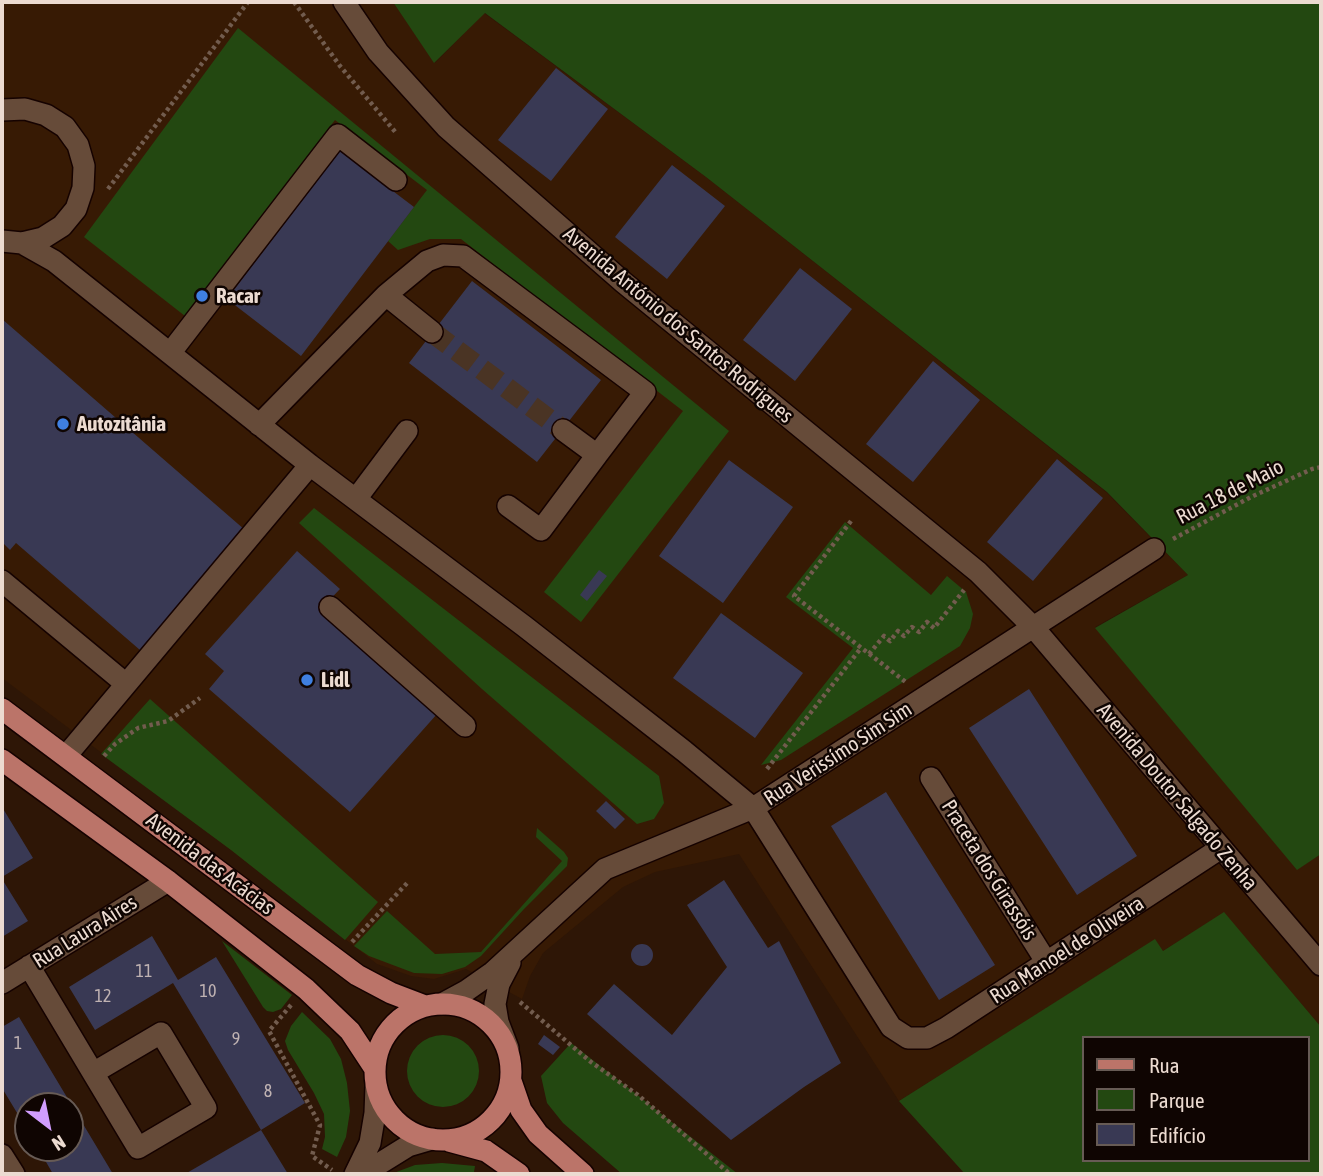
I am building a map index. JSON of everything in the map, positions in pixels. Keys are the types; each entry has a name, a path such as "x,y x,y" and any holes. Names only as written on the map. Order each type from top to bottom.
{"main road":[{"name":"Avenida das Acácias","path":"2,709 357,975 391,993 434,1005 467,1008 489,1020 508,1048 511,1081 507,1098 487,1124 461,1138 439,1140"},
{"name":"Avenida das Acácias","path":"2,760 168,881 306,989 350,1031 376,1078 382,1103 405,1129 486,1151 519,1174"},
{"path":"376,1078 378,1052 385,1036 403,1018 434,1005"},
{"name":"Avenida das Acácias","path":"511,1081 521,1110 538,1134 583,1174"}],"street":[{"name":"Avenida António dos Santos Rodrigues","path":"344,2 378,52 446,127 623,282 978,572 1034,628"},
{"path":"2,110 26,109 46,115 65,127 78,145 84,166 83,188 76,209 62,226 43,238 12,242"},
{"path":"171,352 338,135 396,180"},
{"path":"12,242 54,261 310,465 637,714 753,808"},
{"path":"259,425 386,295 427,261 443,255 463,256 645,392 541,530 508,506"},
{"path":"386,295 432,332"},
{"path":"563,430 597,455"},
{"path":"356,499 407,431"},
{"path":"66,756 310,465"},
{"name":"Rua Verissímo Sim Sim","path":"434,1005 466,991 493,972 605,869 753,808 1154,549"},
{"path":"2,581 126,684"},
{"path":"330,607 465,726"},
{"name":"Avenida Doutor Salgado Zenha","path":"1034,628 1321,965"},
{"name":"Praceta dos Girassóis","path":"931,778 1047,962"},
{"name":"Rua Manoel de Oliveira","path":"753,808 891,1027 908,1038 927,1038 946,1028 1221,848"},
{"name":"Rua Laura Aires","path":"2,983 168,881"},
{"name":"Rua Verissímo Sim Sim","path":"508,1048 498,1022 495,1004 499,984 520,946"},
{"path":"29,966 93,1073 138,1148 206,1108 161,1033 93,1073"},
{"path":"355,1174 370,1143 375,1113 376,1078"},
{"path":"363,1174 408,1146 439,1140"},
{"path":"2,1155 14,1174"}],"path":[{"path":"104,195 248,2"},
{"path":"294,2 340,66 397,134"},
{"name":"Rua 18 de Maio","path":"1154,549 1251,496 1321,467"},
{"path":"851,521 794,596 908,684"},
{"path":"869,654 884,636 890,641 898,631 904,636 912,627 919,632 927,622 934,628 978,572"},
{"path":"764,772 861,648"},
{"path":"102,758 115,744 138,728 168,721 200,698"},
{"path":"348,947 409,881"},
{"path":"306,989 269,1031 320,1125 312,1156 336,1174"},
{"path":"517,1000 557,1035 638,1095 730,1174"}],"shaded area":[{"path":"2,2 393,2 435,63 484,13 706,177 1106,492 1188,575 1095,627 1297,869 1321,854 1321,1027 1224,913 1163,951 1155,940 899,1101 739,854 655,872 623,887 543,953 530,976 522,999 466,969 434,979 411,976 377,964 231,850 2,678"}],"green space":[{"path":"393,2 1321,2 1321,854 1297,870 1095,628 1188,575 1107,492 706,177 485,13 434,63"},
{"path":"238,28 729,431 581,622 544,592 683,411 461,239 430,239 398,250 388,241 427,190 335,120 185,316 84,237"},
{"path":"314,508 659,776 664,803 654,819 637,824 482,689 299,523"},
{"path":"845,522 931,595 947,576 966,592 973,614 970,628 960,646 781,760 761,765 853,648 786,597"},
{"path":"150,699 378,902 345,940 231,850 101,754"},
{"path":"537,828 564,852 568,858 567,866 481,956 465,967 442,974 414,973 369,956 354,946 387,911 435,954 481,952 562,861 536,837"},
{"path":"1224,912 1321,1027 1321,1174 965,1174 899,1101 1155,939 1163,951"},
{"path":"222,941 292,995 281,1009 273,1012 263,1007"},
{"path":"302,1012 330,1039 341,1059 347,1083 350,1111 346,1137 337,1157 322,1149 325,1137 324,1114 285,1041 291,1026"},
{"path":"443,1035 463,1041 473,1051 479,1071 473,1091 463,1101 443,1107 423,1101 413,1091 407,1071 413,1051 423,1041"},
{"path":"571,1043 738,1174 622,1174 563,1123 547,1103 541,1076"},
{"path":"442,1163 475,1166 474,1172 391,1174 415,1165"}],"building":[{"path":"556,68 608,109 551,181 498,140"},
{"path":"340,151 414,207 301,356 227,299"},
{"path":"672,165 725,206 667,279 615,237"},
{"path":"800,268 852,309 795,381 743,340"},
{"path":"472,281 601,380 537,462 409,363"},
{"name":"Autozitânia","path":"2,319 245,530 140,650 16,543 10,550 2,542"},
{"path":"933,361 980,400 913,482 866,444"},
{"path":"1057,459 1103,498 1033,581 987,542"},
{"path":"729,460 793,507 723,603 659,556"},
{"name":"Lidl","path":"297,551 340,589 319,611 437,714 350,812 209,689 224,671 205,654"},
{"path":"599,570 607,576 587,601 580,595"},
{"path":"721,613 803,673 755,738 673,678"},
{"path":"1029,689 1137,856 1077,895 969,728"},
{"path":"886,792 995,965 939,1000 831,826"},
{"path":"606,801 625,819 615,829 596,811"},
{"path":"2,807 33,858 2,877"},
{"path":"2,879 28,921 2,937"},
{"path":"724,880 768,948 779,941 841,1063 731,1140 587,1014 614,984 672,1035 727,967 687,905"},
{"path":"152,936 178,980 216,957 305,1103 261,1130 173,983 95,1030 69,987"},
{"path":"642,944 650,947 653,955 650,963 642,966 634,963 631,955 634,947"},
{"path":"19,1017 64,1092 14,1092 14,1108 2,1088 2,1027"},
{"path":"544,1035 560,1047 553,1055 538,1044"},
{"path":"84,1126 113,1174 53,1174 46,1162 84,1162"},
{"path":"261,1130 288,1174 185,1174"}],"tunnel":[{"path":"432,332 563,430"}],"place":[{"name":"Racar","path":"202,296"},
{"name":"Autozitânia","path":"63,424"},
{"name":"Lidl","path":"307,680"}]}
